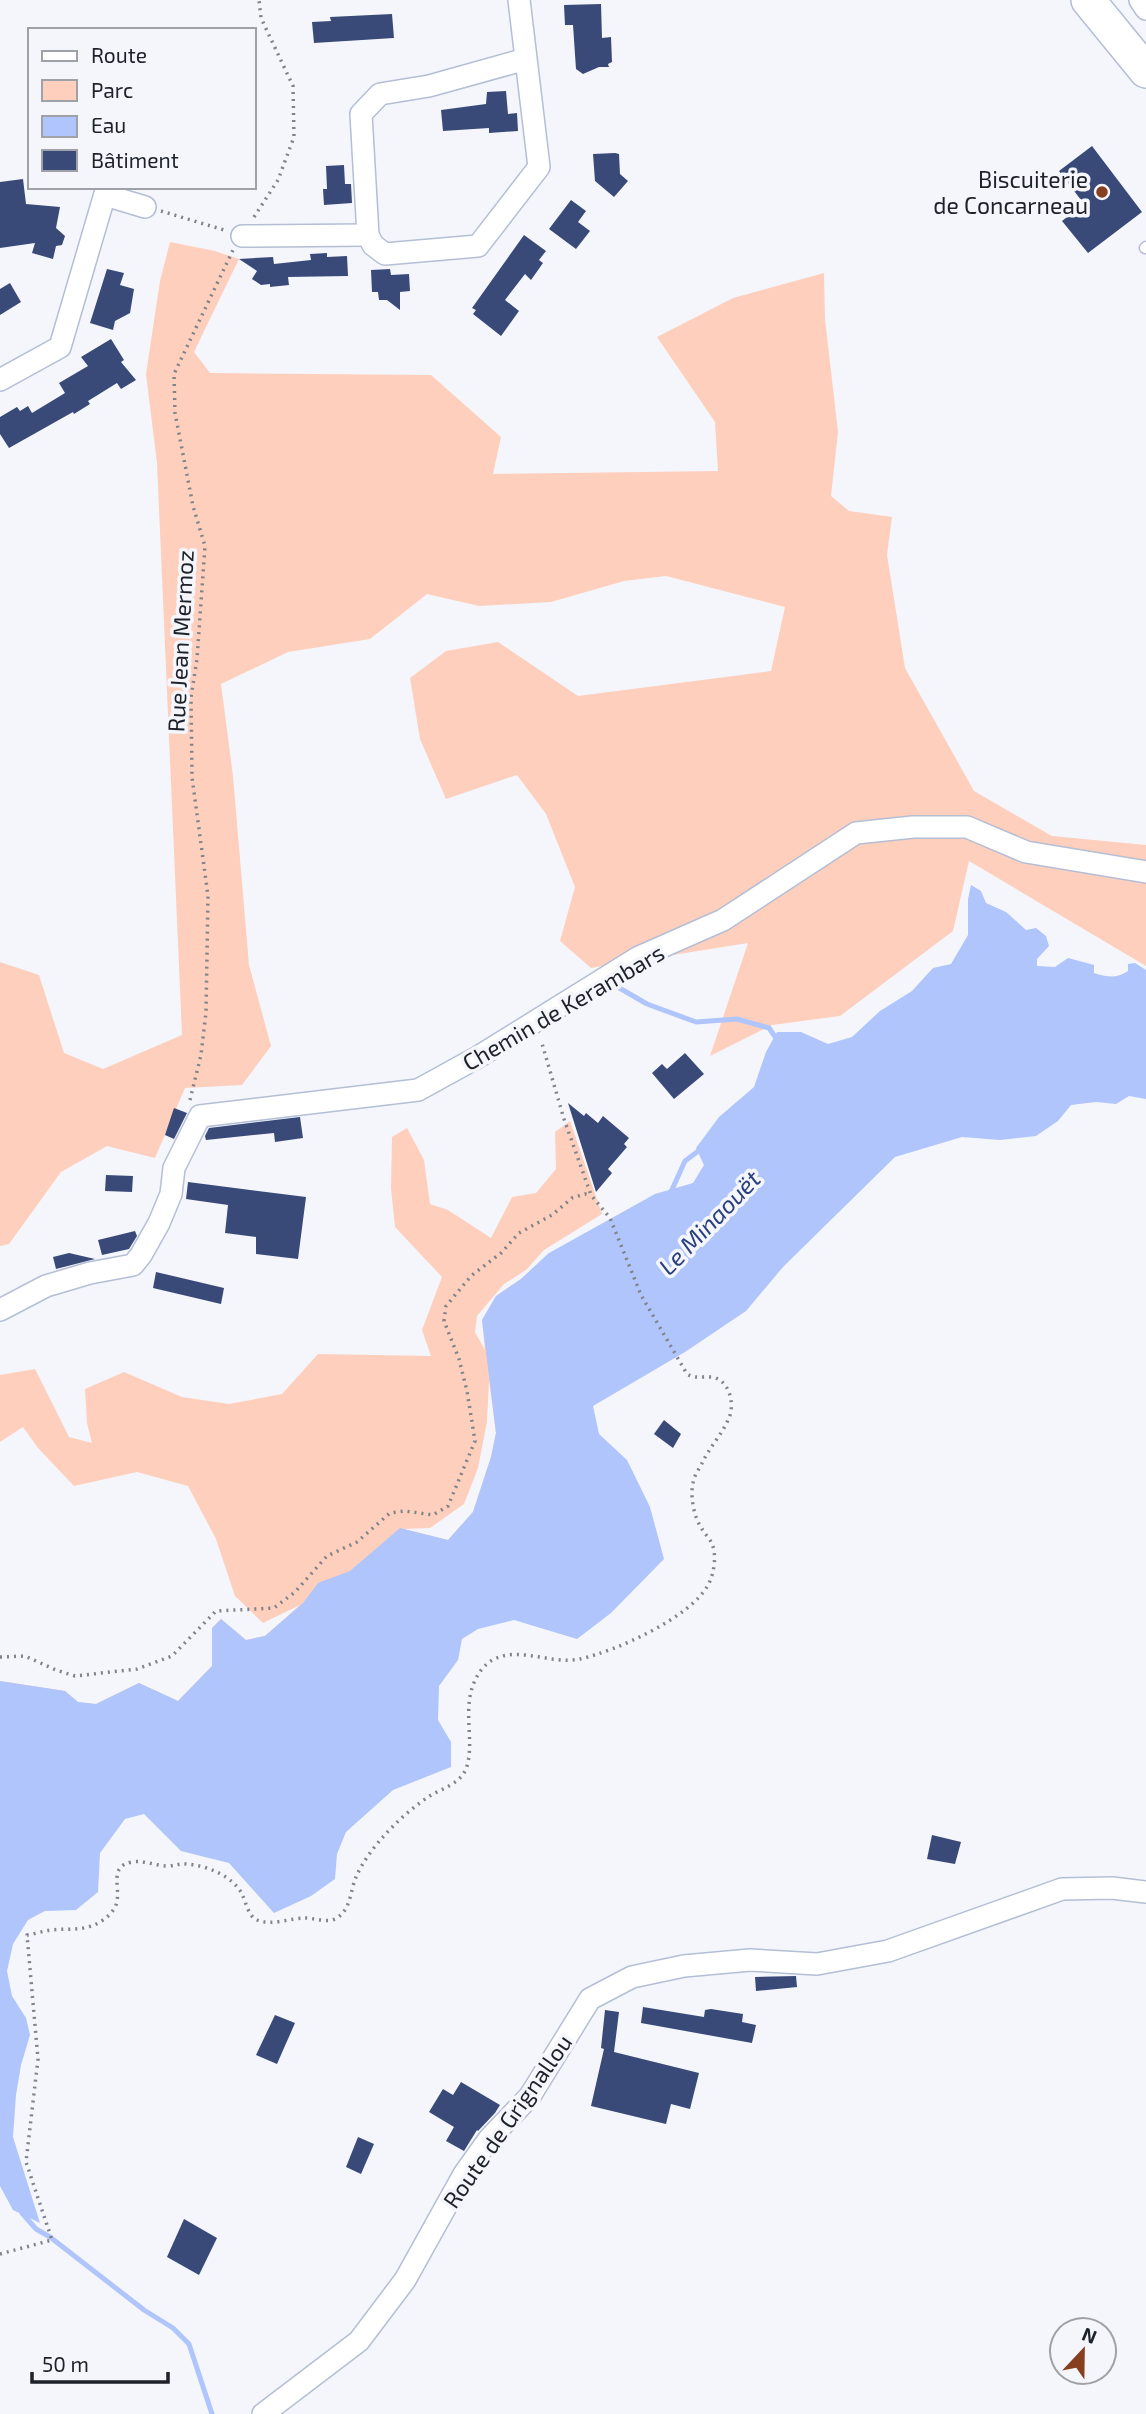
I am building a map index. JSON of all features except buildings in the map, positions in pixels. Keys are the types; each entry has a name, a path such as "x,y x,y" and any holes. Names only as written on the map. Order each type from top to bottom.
{"main road":[{"path":"1088,0 1146,71"}],"street":[{"path":"519,0 539,167 478,246 385,254 373,244 368,234 361,114 380,94 429,86 526,59"},
{"path":"1140,0 1146,9"},
{"path":"0,380 60,347 106,191 145,207"},
{"path":"243,236 368,234"},
{"name":"Chemin de Kerambars","path":"200,1116 418,1090 478,1058 639,957 723,920 856,833 913,827 967,827 1027,852 1146,872"},
{"path":"0,1310 46,1286 90,1273 133,1265 159,1223 171,1194 174,1168 200,1116"},
{"name":"Route de Grignallou","path":"263,2414 359,2341 405,2280 464,2174 489,2139 530,2096 590,1999 632,1977 684,1966 750,1960 817,1964 888,1951 1062,1889 1112,1888 1146,1892"}],"path":[{"name":"Rue Jean Mermoz","path":"200,1116 190,1104 201,1055 206,1012 208,896 192,777 191,696 197,659 205,546 193,506 175,413 174,374 234,247 278,180 294,138 293,86 261,18 259,0"},
{"path":"145,207 243,236"},
{"path":"0,2254 52,2240 26,2162 38,2059 27,1935 52,1930 83,1930 106,1918 117,1901 116,1875 119,1869 129,1862 138,1861 168,1866 189,1864 228,1878 238,1887 251,1914 258,1920 274,1922 309,1918 327,1921 335,1919 345,1910 356,1877 379,1840 427,1798 449,1787 463,1775 469,1755 468,1717 471,1693 480,1672 489,1662 522,1654 566,1661 580,1659 635,1639 688,1609 708,1587 714,1567 712,1544 697,1521 693,1481 728,1422 732,1406 728,1389 724,1383 710,1377 692,1377 687,1374 641,1295 610,1218 592,1195 564,1119 536,1021"},
{"path":"0,1657 25,1656 75,1676 137,1669 173,1656 216,1611 274,1608 295,1592 327,1556 357,1542 390,1513 405,1511 433,1515 441,1512 448,1506 456,1491 475,1441 462,1370 444,1321 446,1306 471,1276 501,1253 519,1233 552,1215 572,1198 592,1195"}],"green space":[{"path":"170,242 239,259 194,352 210,373 431,375 501,437 493,474 718,471 715,422 657,337 733,298 824,273 825,319 838,432 831,496 849,511 892,517 887,555 905,668 974,791 1052,836 1146,845 1146,966 969,861 953,931 840,1016 772,1025 710,1056 748,943 591,968 560,941 575,887 546,814 517,775 446,799 420,739 410,678 446,651 498,642 578,696 771,671 785,607 666,576 624,581 551,602 479,606 427,594 370,639 288,652 221,684 233,776 249,965 271,1046 242,1085 185,1088 155,1158 107,1146 61,1172 9,1244 0,1246 0,962 39,975 64,1053 103,1069 182,1035 157,463 146,374 160,281"},
{"path":"570,1121 602,1214 544,1250 526,1270 504,1284 477,1316 475,1332 485,1350 482,1320 496,1296 521,1279 549,1253 504,1506 182,1734 0,1681 65,1691 78,1702 96,1704 139,1683 178,1701 212,1666 212,1628 221,1619 246,1640 265,1636 300,1605 263,1623 235,1596 216,1539 188,1486 137,1472 74,1486 38,1448 23,1427 0,1442 0,1375 35,1369 69,1437 92,1443 87,1423 85,1389 124,1372 182,1397 229,1404 282,1394 318,1354 431,1356 422,1330 442,1277 395,1227 391,1188 392,1137 407,1128 424,1160 430,1204 448,1210 491,1238 512,1197 536,1193 556,1169 555,1132","holes":["489,1380 496,1433 473,1512 448,1540 403,1529 430,1528 464,1504 478,1468 487,1422"]}],"water":[{"name":"Le Minaouët","path":"971,885 981,891 986,903 1006,912 1026,930 1036,928 1046,936 1049,946 1037,959 1037,966 1055,967 1068,958 1094,965 1094,973 1107,976 1128,971 1128,964 1135,963 1146,970 1146,1099 1129,1096 1116,1104 1096,1102 1071,1105 1058,1121 1036,1136 1000,1140 962,1137 895,1157 783,1267 746,1311 685,1352 593,1406 599,1434 627,1460 650,1507 664,1559 611,1613 577,1639 514,1620 478,1629 462,1639 458,1660 439,1686 438,1720 451,1742 451,1767 393,1790 346,1832 337,1854 335,1879 311,1896 274,1913 229,1863 181,1851 144,1814 125,1819 100,1853 98,1892 76,1910 45,1911 28,1920 13,1944 7,1971 12,1996 26,2018 30,2035 16,2095 13,2137 40,2223 13,2210 0,2186 0,1681 65,1691 78,1702 96,1704 139,1683 178,1701 212,1666 212,1628 221,1619 246,1640 265,1636 303,1603 318,1583 350,1571 400,1528 448,1540 473,1512 496,1433 482,1320 496,1296 521,1279 549,1253 655,1194 693,1183 704,1165 696,1148 719,1117 754,1087 766,1052 777,1032 801,1032 828,1044 852,1037 880,1011 912,991 933,968 951,964 968,935 968,899"}],"waterway":[{"path":"616,986 647,1004 696,1022 737,1019 769,1028 778,1041"},
{"path":"670,1194 685,1161 701,1149"},
{"path":"22,2213 36,2229 144,2310 173,2328 189,2344 212,2414"}],"place":[{"name":"Biscuiterie de Concarneau","path":"1102,192"}]}
